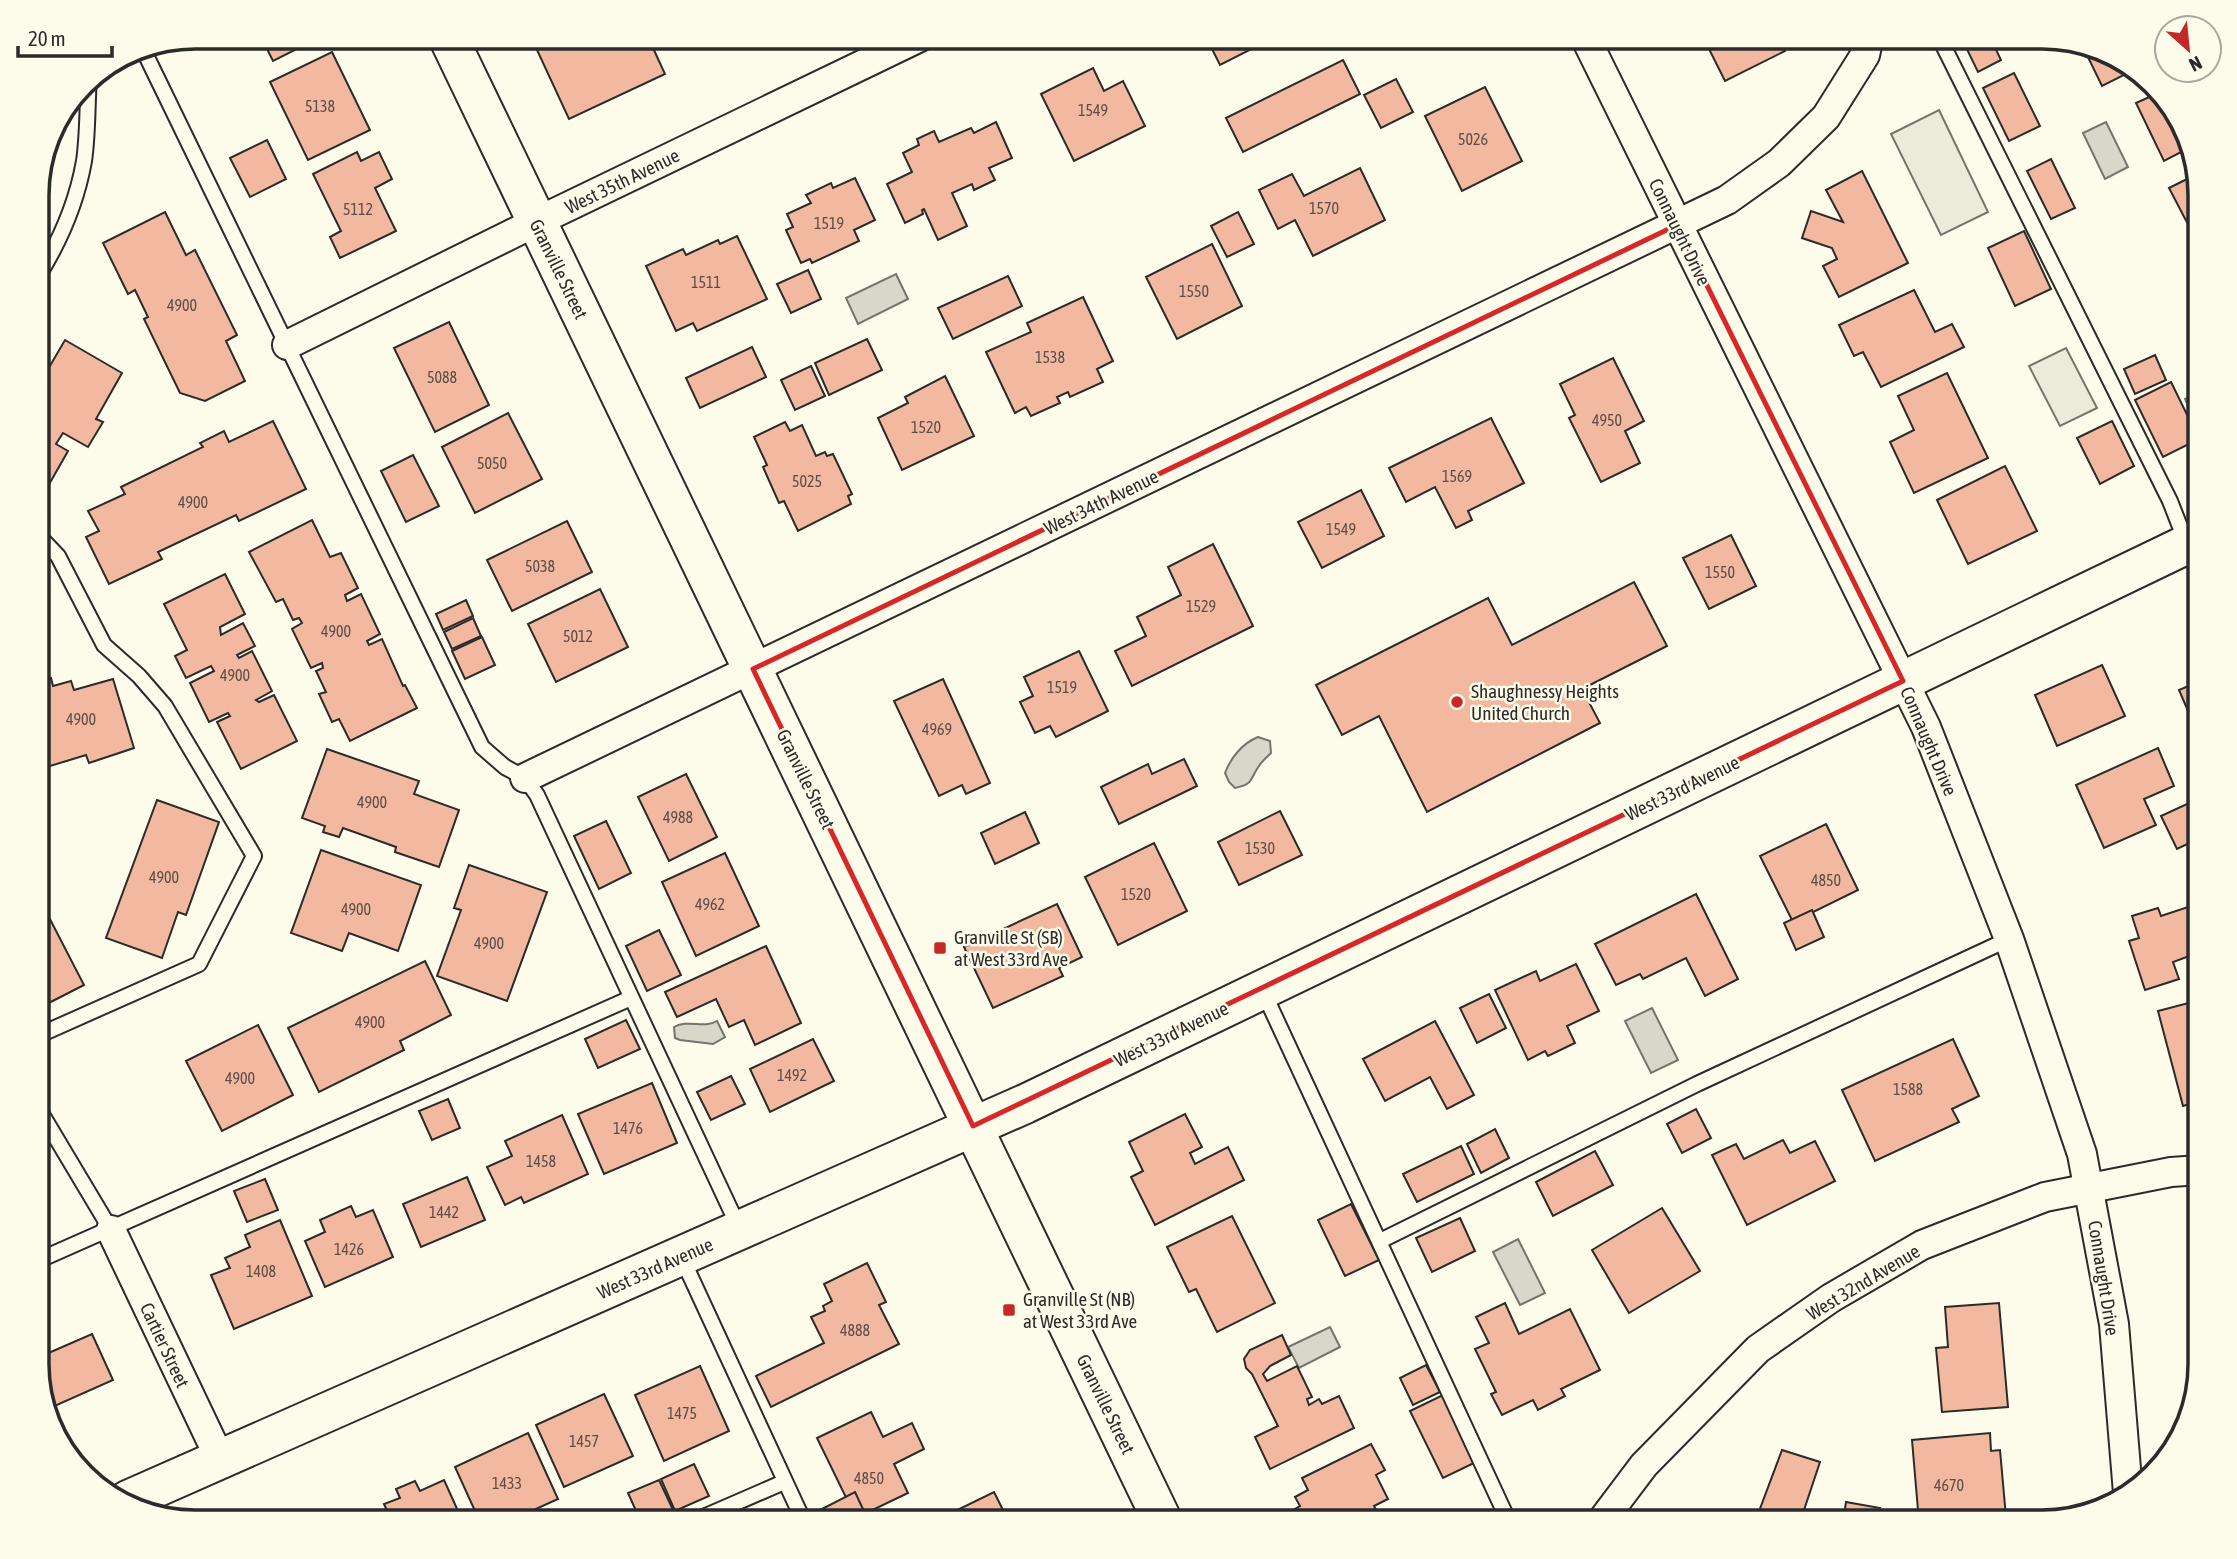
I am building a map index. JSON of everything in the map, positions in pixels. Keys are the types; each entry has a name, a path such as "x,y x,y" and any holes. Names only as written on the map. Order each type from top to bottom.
{"main road":[{"name":"Granville Street","path":"454,49 1157,1510"},
{"name":"West 33rd Avenue","path":"135,1497 973,1126 1903,681 2188,557"}],"street":[{"name":"West 35th Avenue","path":"287,345 895,49"},
{"name":"Connaught Drive","path":"1591,49 1926,727 2009,939 2078,1144 2089,1188 2114,1324 2127,1482"},
{"name":"West 34th Avenue","path":"525,778 1727,200 1769,170 1826,117 1866,49"},
{"name":"West 32nd Avenue","path":"1610,1510 1644,1465 1758,1349 1810,1313 1922,1245 2045,1198 2188,1171"},
{"name":"Cartier Street","path":"111,1230 220,1459"}],"lane":[{"path":"1944,49 2188,538"},
{"path":"147,57 482,747 505,767 525,778 537,795 740,1230"},
{"path":"49,252 73,204 84,161 88,96"},
{"path":"49,547 58,556 104,645 139,676 165,706 254,856 200,964 49,1031"},
{"path":"1380,1241 1697,1084 2009,939"},
{"path":"1262,990 1503,1510"},
{"path":"49,1256 631,998"},
{"path":"49,1126 111,1230"},
{"path":"681,1256 798,1510"},
{"path":"720,1510 784,1482"}],"highlighted area":[{"path":"1677,225 1903,681 973,1126 753,669"}],"shaded area":[{"path":"1939,110 1988,212 1941,235 1891,134"},
{"path":"2106,122 2128,167 2105,179 2083,133"},
{"path":"896,274 908,299 858,324 846,298"},
{"path":"2066,348 2097,408 2060,426 2029,366"},
{"path":"1258,737 1270,741 1271,753 1248,783 1235,788 1225,773 1234,756"},
{"path":"1652,1008 1678,1060 1651,1073 1625,1021"},
{"path":"717,1021 725,1037 713,1044 675,1038 674,1027"},
{"path":"1518,1239 1545,1293 1520,1305 1493,1252"},
{"path":"1330,1327 1340,1347 1299,1368 1288,1347"}],"building":[{"path":"267,49 297,49 273,61"},
{"path":"537,49 654,49 665,74 569,119"},
{"path":"1212,49 1251,49 1220,65"},
{"path":"1709,49 1784,49 1785,51 1725,81"},
{"path":"1967,49 1996,49 2001,60 1978,72"},
{"path":"332,52 370,130 308,160 270,82"},
{"path":"2088,57 2124,75 2102,86"},
{"path":"1343,60 1360,94 1243,152 1226,118"},
{"path":"1093,68 1104,91 1123,81 1145,126 1074,161 1041,94"},
{"path":"2014,73 2040,126 2009,141 1983,88"},
{"path":"1396,79 1413,112 1381,128 1364,95"},
{"path":"1485,87 1522,161 1462,191 1425,116"},
{"path":"2150,97 2158,106 2181,152 2164,161 2136,103"},
{"path":"996,122 1012,158 989,168 995,180 974,190 972,184 952,193 967,226 938,240 924,209 923,214 905,223 887,184 912,172 903,153 919,145 917,139 934,131 939,142 971,128 974,133"},
{"path":"267,140 286,179 250,197 230,158"},
{"path":"357,152 361,161 379,152 392,179 375,188 396,231 340,258 330,237 341,231 313,174"},
{"path":"2051,159 2075,208 2051,219 2027,171"},
{"path":"1360,168 1385,220 1313,256 1295,220 1278,229 1259,190 1292,174 1304,196"},
{"path":"1862,171 1908,263 1839,297 1823,266 1837,259 1832,248 1802,238 1811,211 1843,222 1826,190"},
{"path":"855,178 875,220 854,230 859,241 812,263 810,259 801,263 786,230 793,227 787,214 811,203 806,195 831,183 833,188"},
{"path":"2187,179 2188,224 2169,188"},
{"path":"165,212 186,255 195,250 237,335 226,341 245,381 205,401 180,393 144,319 148,317 135,290 128,294 103,243"},
{"path":"1238,212 1254,244 1227,257 1211,226"},
{"path":"2024,231 2051,289 2015,306 1988,248"},
{"path":"737,236 767,299 697,331 693,323 676,331 646,266 683,249 686,255 718,240 720,244"},
{"path":"1212,244 1242,306 1177,339 1146,277"},
{"path":"808,270 821,299 791,313 777,284"},
{"path":"1008,276 1022,306 953,339 938,308"},
{"path":"1914,290 1935,332 1952,324 1964,347 1881,387 1863,352 1854,356 1839,325"},
{"path":"1083,297 1113,361 1097,369 1103,382 1070,397 1068,392 1057,397 1060,403 1031,416 1026,407 1015,413 986,352 1031,332 1027,323"},
{"path":"449,322 489,405 435,432 394,348"},
{"path":"867,339 882,370 829,395 815,363"},
{"path":"65,340 122,373 96,419 103,422 88,447 63,433 56,444 68,451 49,484 49,367"},
{"path":"752,347 766,377 700,408 686,378"},
{"path":"2155,355 2166,380 2135,394 2124,369"},
{"path":"1613,358 1644,421 1625,431 1640,463 1601,482 1569,418 1575,415 1560,384"},
{"path":"811,366 825,396 795,410 781,380"},
{"path":"1947,373 1988,458 1914,493 1890,442 1914,430 1898,396"},
{"path":"945,376 974,436 902,470 878,418 908,403 905,397"},
{"path":"2171,382 2188,417 2188,444 2163,457 2135,400"},
{"path":"508,413 542,479 475,513 442,447"},
{"path":"1491,418 1524,483 1468,511 1472,520 1456,528 1435,487 1406,502 1389,468"},
{"path":"273,421 306,489 239,521 236,515 158,552 162,559 109,584 86,537 99,531 88,511 125,494 121,487 203,447 200,443 224,431 229,442"},
{"path":"2112,421 2134,466 2100,484 2077,438"},
{"path":"785,422 790,431 802,425 816,456 825,452 827,456 833,454 852,494 848,496 851,504 798,531 784,501 779,503 763,467 767,465 754,437"},
{"path":"413,455 439,506 406,522 381,471"},
{"path":"2005,466 2037,531 1968,564 1937,500"},
{"path":"1361,490 1384,536 1322,568 1298,522"},
{"path":"312,520 330,557 341,553 358,588 345,595 347,601 361,594 380,634 367,641 369,645 382,639 403,686 405,685 417,708 350,741 339,719 332,722 319,694 326,692 316,671 323,668 322,663 311,668 292,629 302,623 299,618 293,620 283,599 276,602 249,552"},
{"path":"567,521 592,572 512,611 487,560"},
{"path":"1731,535 1756,586 1709,609 1683,558"},
{"path":"1213,544 1253,626 1132,686 1115,651 1146,636 1137,617 1181,595 1168,567"},
{"path":"225,574 245,614 220,627 221,635 243,623 255,646 237,655 239,658 252,651 272,691 256,700 259,702 274,695 297,741 241,769 217,722 230,716 228,713 209,722 190,683 214,671 211,666 186,678 175,656 187,650 164,604"},
{"name":"Shaughnessy Heights United Church","path":"1634,582 1667,646 1582,689 1600,723 1427,812 1379,716 1342,735 1316,685 1488,598 1512,645"},
{"path":"600,589 628,647 556,682 528,624"},
{"path":"466,600 473,616 443,630 436,614"},
{"path":"473,618 481,636 452,649 444,632"},
{"path":"482,637 495,665 465,679 452,651"},
{"path":"1079,651 1108,711 1056,737 1050,726 1035,733 1020,702 1033,696 1024,677"},
{"path":"2102,665 2125,716 2057,746 2035,695"},
{"path":"49,679 53,686 71,681 74,690 113,679 134,748 89,763 86,755 49,766"},
{"path":"943,679 990,783 966,794 962,785 939,796 894,701"},
{"path":"2188,686 2188,711 2179,690"},
{"path":"2158,748 2174,786 2144,799 2156,825 2104,848 2076,785"},
{"path":"327,749 419,781 414,794 459,810 439,867 395,852 396,847 343,828 339,837 323,832 325,826 302,818"},
{"path":"1184,759 1197,786 1119,824 1101,787 1148,764 1152,774"},
{"path":"686,774 717,837 669,861 638,797"},
{"path":"157,800 219,822 186,915 178,912 162,958 106,938"},
{"path":"2188,804 2188,844 2177,849 2161,816"},
{"path":"1280,811 1302,855 1239,885 1218,842"},
{"path":"1025,812 1039,843 995,864 981,833"},
{"path":"606,821 631,873 599,889 574,836"},
{"path":"1826,824 1858,890 1793,922 1760,856"},
{"path":"1154,843 1187,911 1118,945 1085,877"},
{"path":"321,850 421,885 398,951 349,933 342,951 291,933"},
{"path":"725,853 759,926 696,956 662,882"},
{"path":"469,865 547,892 507,1001 437,976 461,910 454,908"},
{"path":"1696,894 1738,979 1705,996 1686,958 1643,979 1640,974 1616,985 1595,944"},
{"path":"1057,904 1082,957 1059,968 1063,976 993,1008 964,947"},
{"path":"2188,907 2188,956 2173,962 2179,979 2145,990 2129,941 2139,938 2132,916 2158,908 2161,916"},
{"path":"1812,910 1824,937 1796,950 1784,923"},
{"path":"49,917 84,985 49,1003"},
{"path":"659,930 681,975 647,991 626,946"},
{"path":"766,946 801,1023 755,1045 744,1020 729,1027 716,999 677,1017 665,992"},
{"path":"425,961 451,1015 400,1041 404,1050 319,1092 288,1028"},
{"path":"1576,964 1599,1011 1567,1026 1575,1043 1548,1056 1545,1051 1528,1060 1495,990 1536,971 1540,981"},
{"path":"1489,994 1506,1028 1477,1043 1460,1008"},
{"path":"2188,1003 2188,1105 2183,1106 2158,1011"},
{"path":"626,1020 640,1049 598,1068 585,1039"},
{"path":"1435,1021 1474,1095 1447,1109 1430,1077 1385,1101 1363,1059"},
{"path":"258,1025 293,1095 222,1131 186,1061"},
{"path":"813,1039 834,1081 770,1112 750,1069"},
{"path":"1953,1039 1979,1096 1952,1109 1959,1122 1875,1161 1842,1090"},
{"path":"731,1076 745,1104 711,1120 697,1092"},
{"path":"652,1083 677,1143 604,1174 578,1114"},
{"path":"448,1099 460,1128 432,1140 419,1111"},
{"path":"1696,1109 1711,1138 1682,1153 1667,1124"},
{"path":"1185,1114 1202,1147 1190,1153 1195,1164 1228,1147 1244,1180 1155,1225 1131,1177 1143,1171 1129,1142"},
{"path":"562,1115 588,1174 524,1203 521,1197 505,1205 487,1167 512,1156 505,1141"},
{"path":"1495,1129 1509,1158 1481,1173 1467,1144"},
{"path":"1783,1140 1790,1153 1815,1141 1835,1181 1747,1225 1712,1155 1736,1144 1744,1159"},
{"path":"1461,1146 1474,1174 1417,1202 1403,1174"},
{"path":"1595,1151 1613,1185 1553,1216 1536,1182"},
{"path":"467,1177 485,1220 421,1247 403,1204"},
{"path":"265,1179 278,1210 247,1222 234,1191"},
{"path":"1351,1204 1379,1260 1345,1276 1318,1220"},
{"path":"351,1206 356,1217 373,1210 393,1257 325,1287 305,1241 325,1232 320,1220"},
{"path":"1662,1208 1700,1271 1629,1313 1592,1250"},
{"path":"1232,1216 1275,1303 1217,1332 1196,1289 1189,1292 1167,1247"},
{"path":"1460,1218 1475,1251 1432,1272 1416,1238"},
{"path":"280,1220 312,1296 234,1329 211,1275 230,1268 225,1258 250,1247 245,1235"},
{"path":"867,1263 886,1302 879,1305 899,1344 771,1407 756,1376 824,1343 811,1317 825,1311 823,1306 832,1301 824,1284"},
{"path":"1505,1303 1519,1334 1570,1309 1600,1370 1561,1389 1565,1396 1538,1410 1533,1400 1502,1415 1491,1394 1496,1392 1475,1349 1489,1343 1476,1317"},
{"path":"1999,1303 2008,1407 1942,1412 1936,1348 1948,1347 1945,1307"},
{"path":"92,1334 113,1380 56,1406 49,1373 49,1353"},
{"path":"1282,1335 1291,1355 1270,1366 1263,1374 1267,1381 1297,1366 1312,1397 1307,1399 1309,1405 1319,1399 1322,1404 1339,1396 1354,1428 1270,1469 1255,1437 1278,1426 1252,1374 1246,1368 1244,1359 1250,1350"},
{"path":"1426,1365 1440,1392 1413,1405 1400,1378"},
{"path":"700,1366 729,1431 664,1461 635,1395"},
{"path":"604,1394 633,1456 564,1487 536,1425"},
{"path":"1443,1395 1474,1463 1443,1478 1410,1411"},
{"path":"871,1412 883,1437 912,1423 924,1449 894,1464 908,1493 873,1510 852,1510 817,1438"},
{"path":"528,1433 558,1499 534,1510 475,1510 455,1467"},
{"path":"1990,1433 1991,1451 2000,1450 2005,1510 1918,1510 1912,1440"},
{"path":"1371,1444 1385,1470 1376,1475 1388,1499 1374,1506 1376,1510 1293,1510 1300,1506 1295,1497 1308,1490 1302,1478"},
{"path":"1782,1450 1820,1462 1804,1510 1760,1510"},
{"path":"694,1464 709,1496 675,1510 661,1479"},
{"path":"444,1480 458,1510 387,1510 384,1504 400,1498 396,1489 415,1481 420,1491"},
{"path":"659,1480 673,1510 636,1510 628,1493"},
{"path":"855,1492 863,1510 820,1510"},
{"path":"994,1492 1003,1510 957,1510"},
{"path":"1846,1502 1880,1508 1880,1510 1845,1510"}],"place":[{"name":"Shaughnessy Heights United Church","path":"1457,702"},
{"name":"Granville St (SB) at West 33rd Ave","path":"940,948"},
{"name":"Granville St (NB) at West 33rd Ave","path":"1009,1310"}]}
